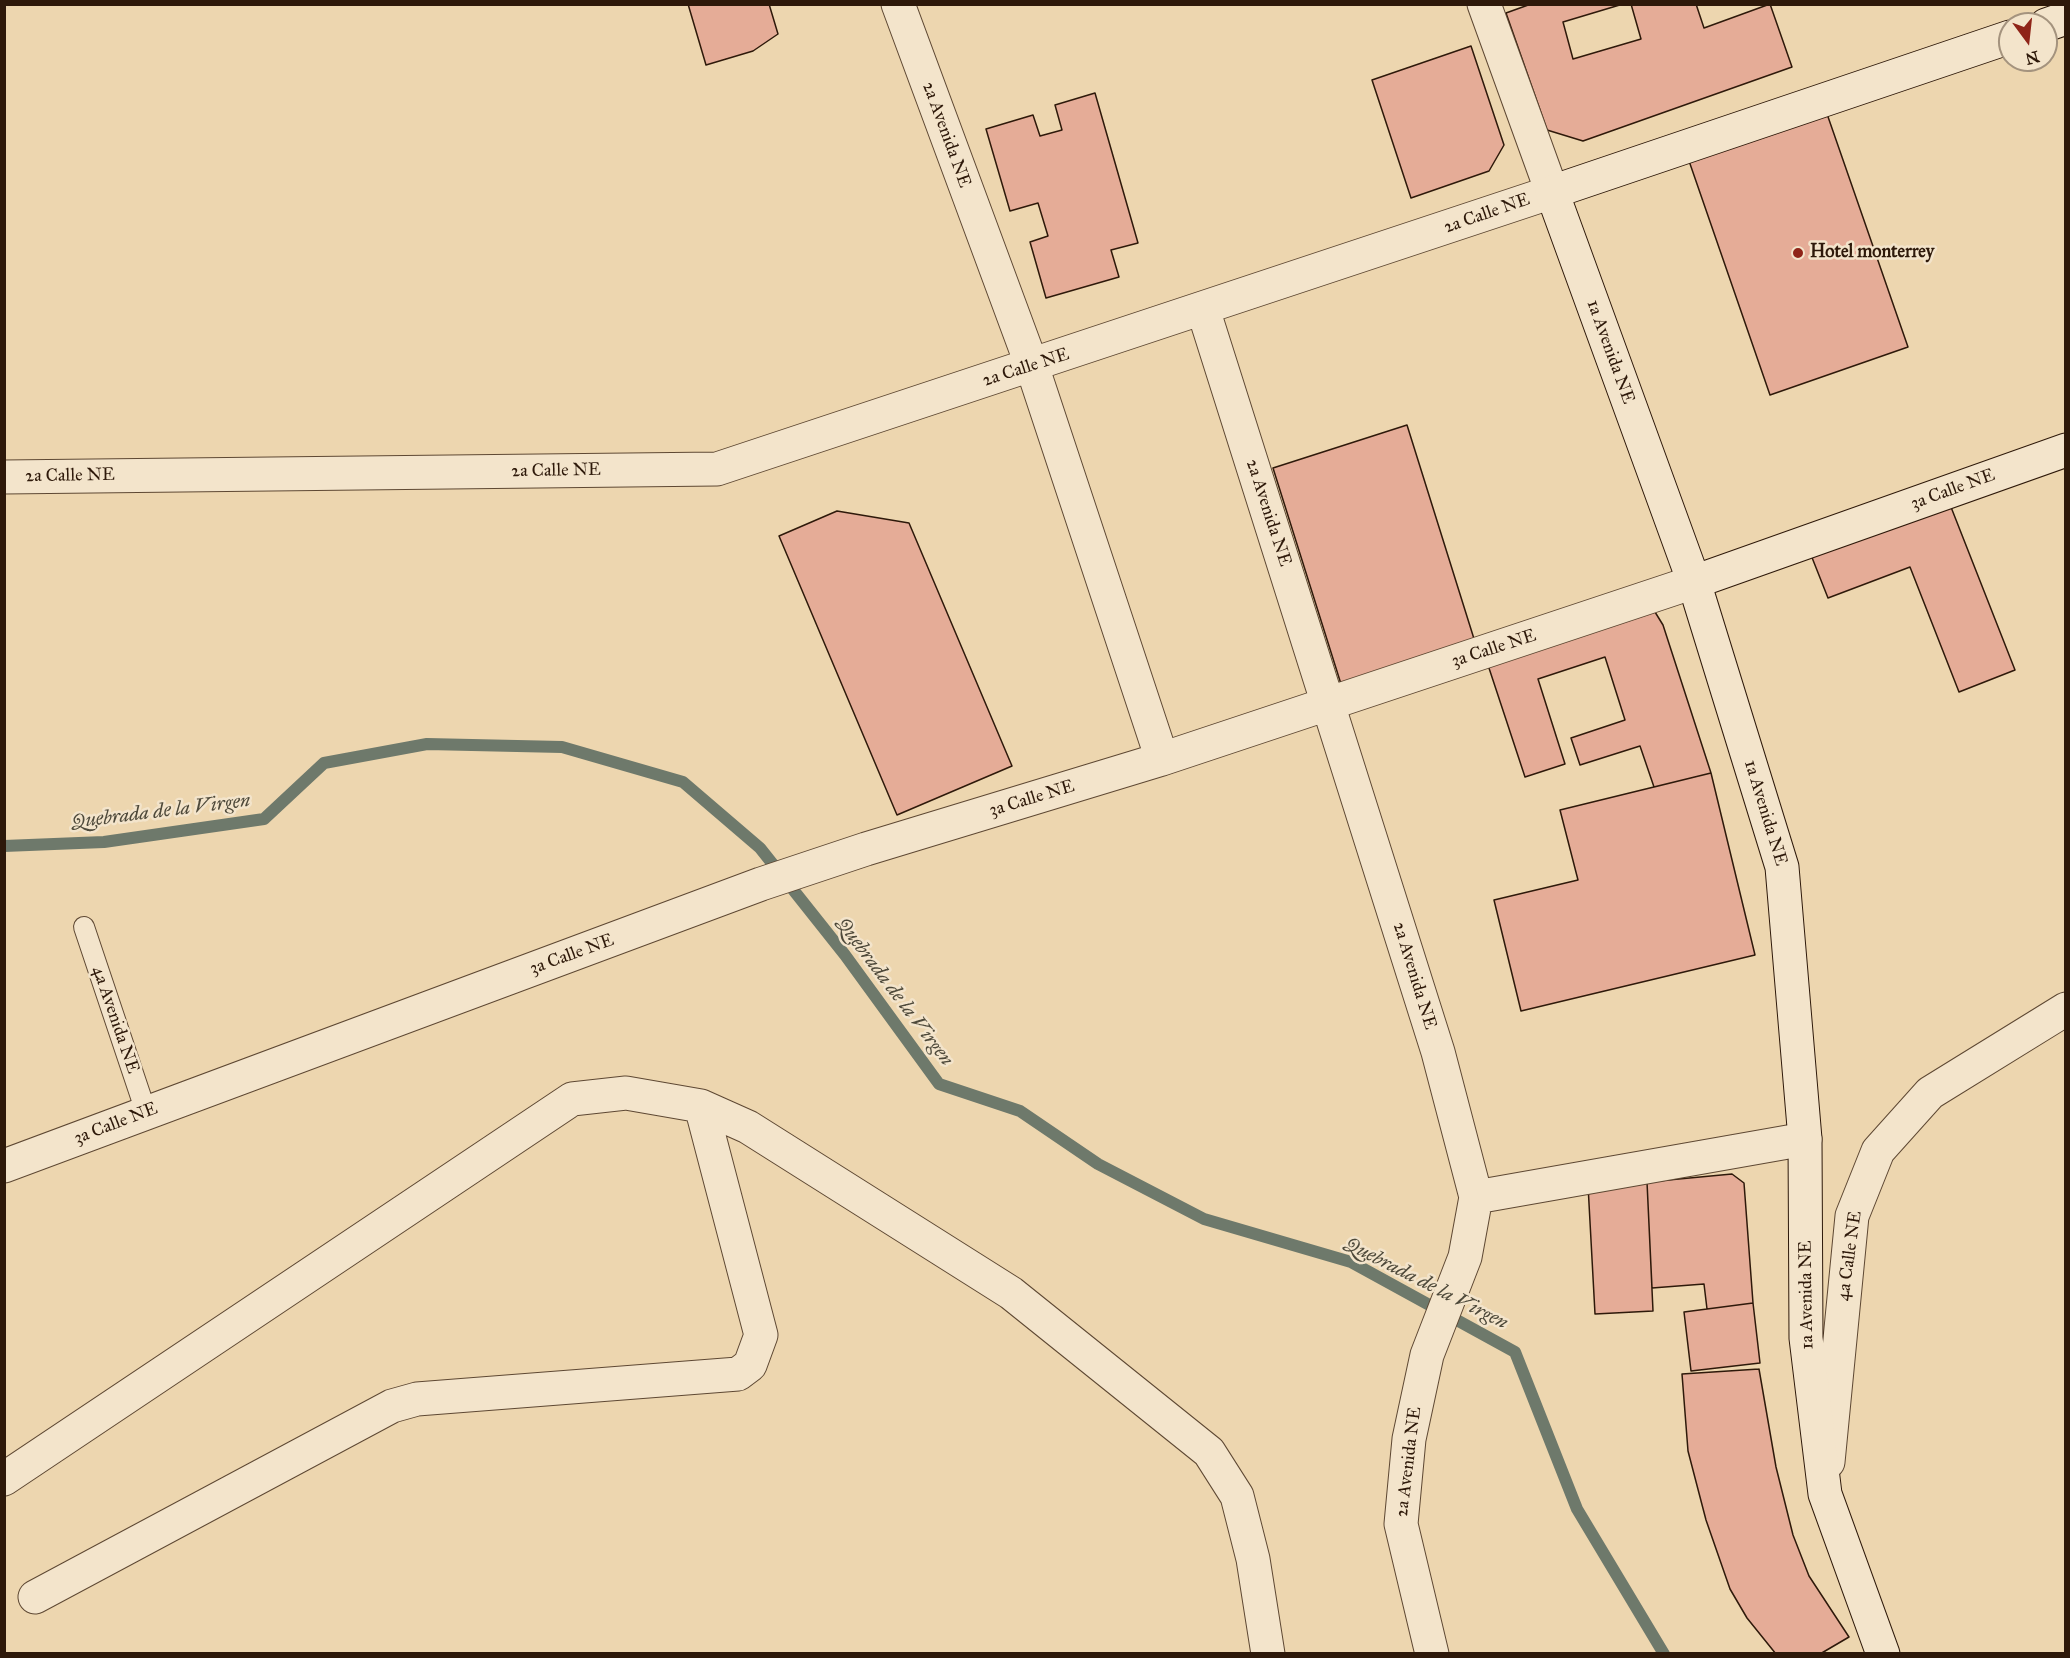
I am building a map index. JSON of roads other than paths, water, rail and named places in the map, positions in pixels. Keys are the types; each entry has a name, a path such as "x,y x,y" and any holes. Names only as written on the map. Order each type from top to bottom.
{"street":[{"name":"2a Avenida NE","path":"898,4 1032,366 1162,759"},
{"name":"1a Avenida NE","path":"1484,4 1694,582 1782,867 1805,1139 1806,1338 1825,1494 1883,1653"},
{"name":"2a Calle NE","path":"4,477 717,469 1203,309 1998,41"},
{"name":"2a Avenida NE","path":"1203,309 1438,1052 1476,1197 1465,1257 1427,1355 1409,1439 1401,1524 1432,1653"},
{"name":"3a Calle NE","path":"4,1166 761,884 866,849 1162,759 1329,704 1694,582 2066,450"},
{"name":"4a Calle NE","path":"1825,1494 1852,1216 1878,1151 1930,1093 2066,1009"},
{"path":"4,1479 572,1099 626,1093 701,1106 748,1127 1011,1293 1209,1452 1237,1496 1253,1558 1268,1653"},
{"path":"35,1597 392,1406 417,1399 738,1374 750,1365 761,1335 701,1106"},
{"path":"1476,1197 1805,1139"}],"lane":[{"name":"4a Avenida NE","path":"84,927 146,1112"}],"waterway":[{"name":"Quebrada de la Virgen","path":"4,846 104,842 264,819 324,763 427,744 562,747 683,782 760,848 845,955 939,1084 1020,1111 1098,1164 1204,1219 1351,1262 1515,1352 1577,1509 1664,1654"}],"place":[{"name":"Hotel monterrey","path":"1798,253"}]}
